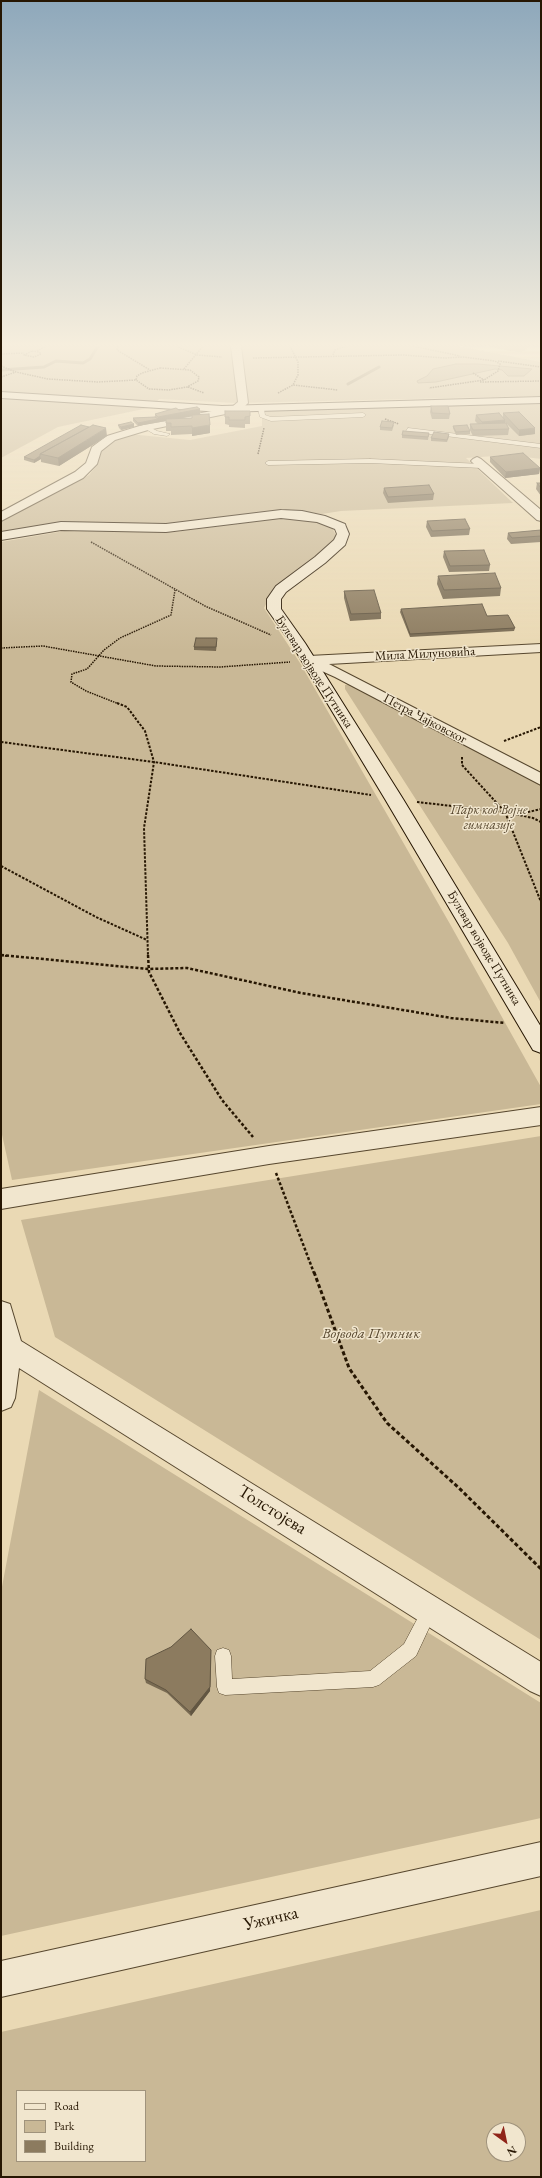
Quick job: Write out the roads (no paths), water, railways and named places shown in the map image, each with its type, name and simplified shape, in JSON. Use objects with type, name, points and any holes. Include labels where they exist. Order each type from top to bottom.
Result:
[{"type":"street","points":[[1,517],[79,475],[88,468],[98,448]]},
{"type":"street","points":[[479,463],[524,504],[538,511]]},
{"type":"street","name":"Булевар војводе Путника","points":[[1,536],[59,526],[166,528],[281,514],[302,515],[327,521],[343,530],[340,542],[320,560],[286,584],[274,598],[275,611],[309,660],[541,1045]]},
{"type":"street","name":"Мила Милуновића","points":[[309,660],[541,648]]},
{"type":"street","name":"Петра Чајковског","points":[[309,660],[340,674],[541,780]]},
{"type":"street","points":[[1,1199],[269,1155],[541,1116]]},
{"type":"street","points":[[1,1312],[5,1345],[1,1398]]},
{"type":"street","name":"Толстојева","points":[[5,1345],[430,1609],[541,1680]]},
{"type":"street","name":"Ужичка","points":[[1,1979],[541,1859]]},
{"type":"lane","points":[[268,463],[370,461],[479,463]]},
{"type":"lane","points":[[223,1656],[225,1687],[373,1679],[410,1650],[430,1609]]},
{"type":"park label","name":"Парк код Војне гимназије","points":[[489,818]]},
{"type":"park label","name":"Војвода Путник","points":[[371,1334]]}]
